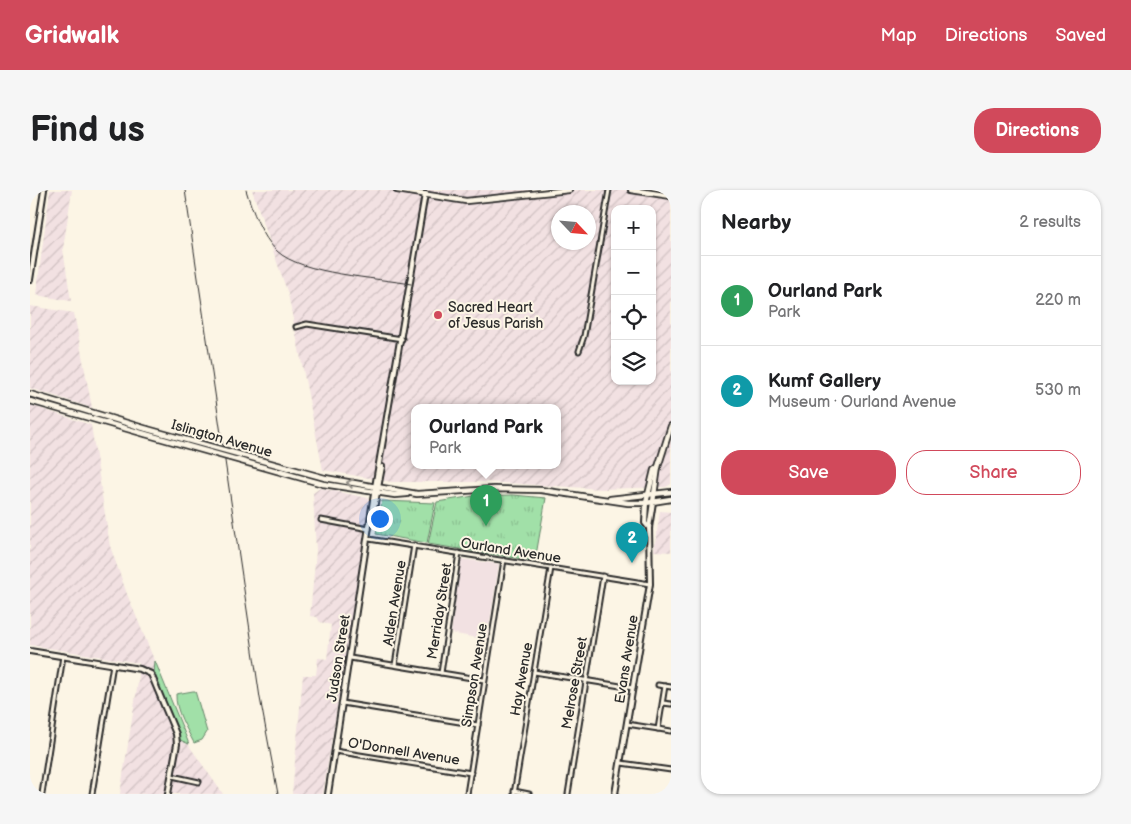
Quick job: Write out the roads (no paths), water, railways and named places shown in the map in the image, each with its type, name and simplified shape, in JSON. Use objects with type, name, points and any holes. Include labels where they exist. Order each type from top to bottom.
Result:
[{"type":"main road","points":[[398,190],[466,201],[569,190]]},
{"type":"main road","points":[[631,190],[671,196]]},
{"type":"main road","name":"Islington Avenue","points":[[30,394],[325,478],[377,490]]},
{"type":"main road","name":"Islington Avenue","points":[[30,401],[323,484],[411,494],[504,489],[541,490],[610,499],[671,492]]},
{"type":"main road","name":"Evans Avenue","points":[[653,502],[658,467],[671,426]]},
{"type":"main road","name":"Evans Avenue","points":[[646,503],[654,470],[658,467]]},
{"type":"main road","name":"Islington Avenue","points":[[610,499],[616,502],[646,503],[671,499]]},
{"type":"street","points":[[30,280],[44,190]]},
{"type":"street","points":[[578,351],[584,336],[609,190]]},
{"type":"street","name":"Judson Street","points":[[328,794],[425,194]]},
{"type":"street","points":[[296,326],[307,324],[402,339]]},
{"type":"street","name":"Evans Avenue","points":[[616,794],[650,584],[649,528],[653,502]]},
{"type":"street","name":"Evans Avenue","points":[[646,503],[645,525],[649,528]]},
{"type":"street","points":[[321,520],[370,527]]},
{"type":"street","name":"Ourland Avenue","points":[[369,539],[650,584]]},
{"type":"street","name":"Alden Avenue","points":[[395,665],[414,546]]},
{"type":"street","name":"Merriday Street","points":[[441,673],[459,553]]},
{"type":"street","name":"Simpson Avenue","points":[[467,794],[504,560]]},
{"type":"street","name":"Hay Avenue","points":[[514,793],[551,568]]},
{"type":"street","name":"Melrose Street","points":[[568,794],[603,576]]},
{"type":"street","points":[[30,651],[142,669],[149,673],[155,680],[176,734],[177,744],[168,794]]},
{"type":"street","points":[[42,794],[64,656]]},
{"type":"street","points":[[350,658],[484,680]]},
{"type":"street","points":[[92,794],[113,664]]},
{"type":"street","points":[[534,672],[633,688]]},
{"type":"street","points":[[658,685],[671,687]]},
{"type":"street","points":[[658,729],[665,686]]},
{"type":"street","points":[[663,702],[671,704]]},
{"type":"street","points":[[342,703],[478,725]]},
{"type":"street","points":[[627,724],[671,732]]},
{"type":"street","name":"O'Donnell Avenue","points":[[335,751],[470,773]]},
{"type":"street","points":[[621,763],[671,770]]},
{"type":"street","points":[[172,776],[199,782]]},
{"type":"street","points":[[514,793],[528,794]]},
{"type":"railway","points":[[185,190],[260,698],[278,794]]},
{"type":"railway","points":[[246,190],[262,231],[277,251],[288,259],[303,265],[340,274],[411,284]]},
{"type":"place","name":"Sacred Heart of Jesus Parish","points":[[438,315]]},
{"type":"place","name":"Ourland Park","points":[[486,526]]},
{"type":"place","name":"Kumf Gallery","points":[[632,563]]}]
